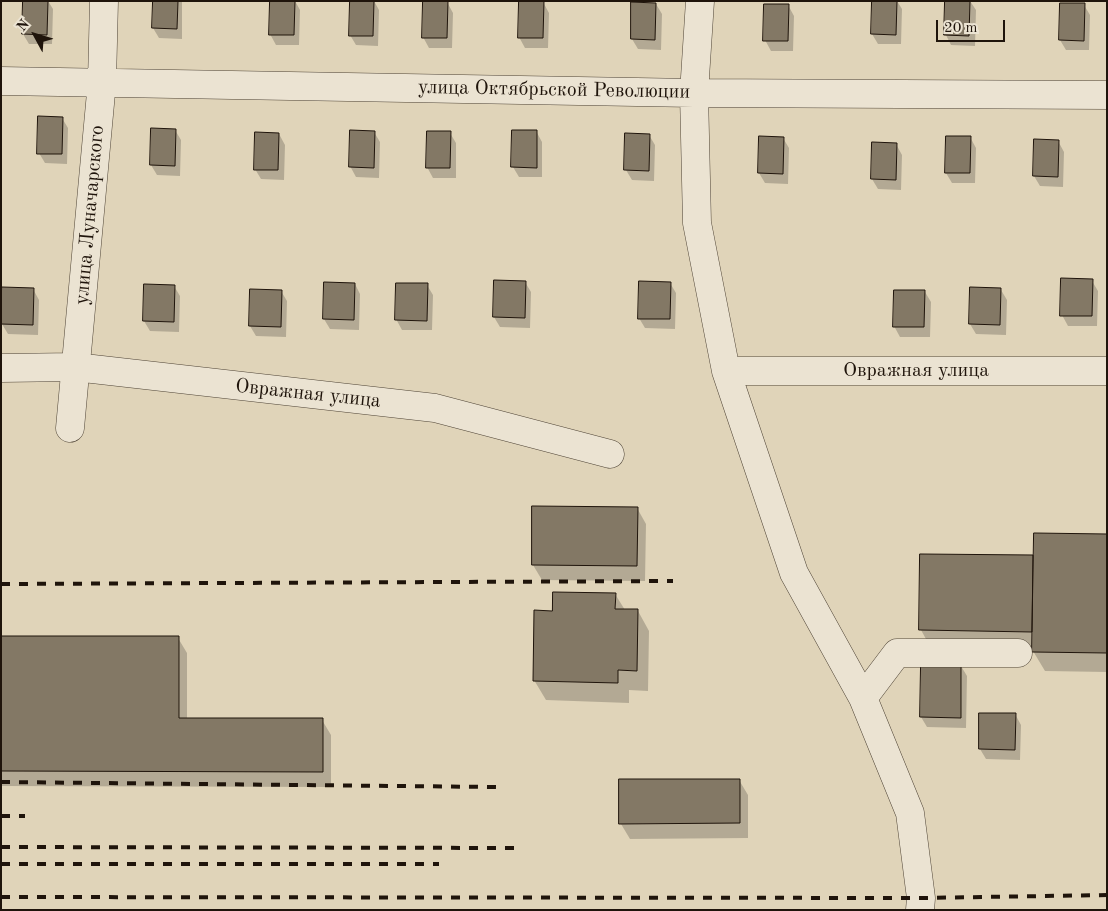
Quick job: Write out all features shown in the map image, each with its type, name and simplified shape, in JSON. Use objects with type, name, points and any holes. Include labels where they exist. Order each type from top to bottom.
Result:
[{"type":"street","name":"улица Луначарского","points":[[70,428],[102,82],[104,1]]},
{"type":"street","points":[[700,1],[694,93],[697,223],[726,371],[794,573],[863,698],[910,813],[921,898],[920,910]]},
{"type":"street","name":"улица Октябрьской Революции","points":[[1,81],[694,93],[1107,95]]},
{"type":"street","name":"Овражная улица","points":[[1,368],[75,367],[435,408],[610,454]]},
{"type":"street","name":"Овражная улица","points":[[726,371],[1107,371]]},
{"type":"street","points":[[863,698],[897,653],[1018,653]]},
{"type":"building","points":[[23,1],[48,1],[47,35],[22,34]]},
{"type":"building","points":[[153,1],[178,1],[177,29],[152,28]]},
{"type":"building","points":[[270,1],[295,1],[294,35],[269,35]]},
{"type":"building","points":[[350,1],[374,1],[373,36],[349,36]]},
{"type":"building","points":[[423,1],[448,1],[447,38],[422,38]]},
{"type":"building","points":[[519,1],[544,1],[543,38],[518,38]]},
{"type":"building","points":[[872,1],[897,1],[896,35],[871,34]]},
{"type":"building","points":[[945,1],[970,1],[969,36],[944,35]]},
{"type":"building","points":[[631,2],[656,3],[655,40],[631,39]]},
{"type":"building","points":[[1060,3],[1085,3],[1084,41],[1059,40]]},
{"type":"building","points":[[764,4],[789,4],[788,41],[763,41]]},
{"type":"building","points":[[38,116],[63,117],[62,154],[37,154]]},
{"type":"building","points":[[151,128],[176,129],[175,166],[150,165]]},
{"type":"building","points":[[350,130],[375,131],[374,168],[349,167]]},
{"type":"building","points":[[512,130],[537,130],[537,168],[511,167]]},
{"type":"building","points":[[427,131],[451,131],[450,168],[426,168]]},
{"type":"building","points":[[255,132],[279,133],[278,170],[254,170]]},
{"type":"building","points":[[625,133],[650,134],[649,171],[624,170]]},
{"type":"building","points":[[759,136],[784,137],[783,174],[758,173]]},
{"type":"building","points":[[946,136],[971,136],[970,173],[945,173]]},
{"type":"building","points":[[1034,139],[1059,140],[1058,177],[1033,176]]},
{"type":"building","points":[[872,142],[897,143],[896,180],[871,179]]},
{"type":"building","points":[[1061,278],[1093,279],[1092,316],[1060,316]]},
{"type":"building","points":[[494,280],[526,281],[525,318],[493,317]]},
{"type":"building","points":[[639,281],[671,282],[670,319],[638,319]]},
{"type":"building","points":[[324,282],[355,283],[354,320],[323,319]]},
{"type":"building","points":[[396,283],[428,283],[427,321],[395,320]]},
{"type":"building","points":[[144,284],[175,285],[174,322],[143,321]]},
{"type":"building","points":[[2,287],[34,288],[33,325],[1,324]]},
{"type":"building","points":[[970,287],[1001,288],[1000,325],[969,324]]},
{"type":"building","points":[[250,289],[282,290],[281,327],[249,326]]},
{"type":"building","points":[[894,290],[925,290],[924,327],[893,327]]},
{"type":"building","points":[[532,506],[638,507],[637,566],[532,565]]},
{"type":"building","points":[[1034,533],[1107,534],[1107,653],[1032,652]]},
{"type":"building","points":[[920,554],[1033,555],[1032,632],[919,630]]},
{"type":"building","points":[[553,592],[616,593],[615,609],[638,609],[637,671],[618,670],[618,683],[533,681],[534,610],[552,611]]},
{"type":"building","points":[[1,636],[179,636],[179,718],[323,718],[323,772],[1,771]]},
{"type":"building","points":[[921,664],[961,665],[961,718],[920,717]]},
{"type":"building","points":[[979,713],[1016,713],[1015,750],[979,749]]},
{"type":"building","points":[[619,779],[740,779],[740,823],[619,824]]},
{"type":"railway","points":[[1,584],[673,581]]},
{"type":"railway","points":[[1,782],[496,787]]},
{"type":"railway","points":[[1,816],[25,816]]},
{"type":"railway","points":[[1,847],[521,848]]},
{"type":"railway","points":[[1,864],[439,864]]},
{"type":"railway","points":[[1,897],[921,898],[1107,895]]}]
